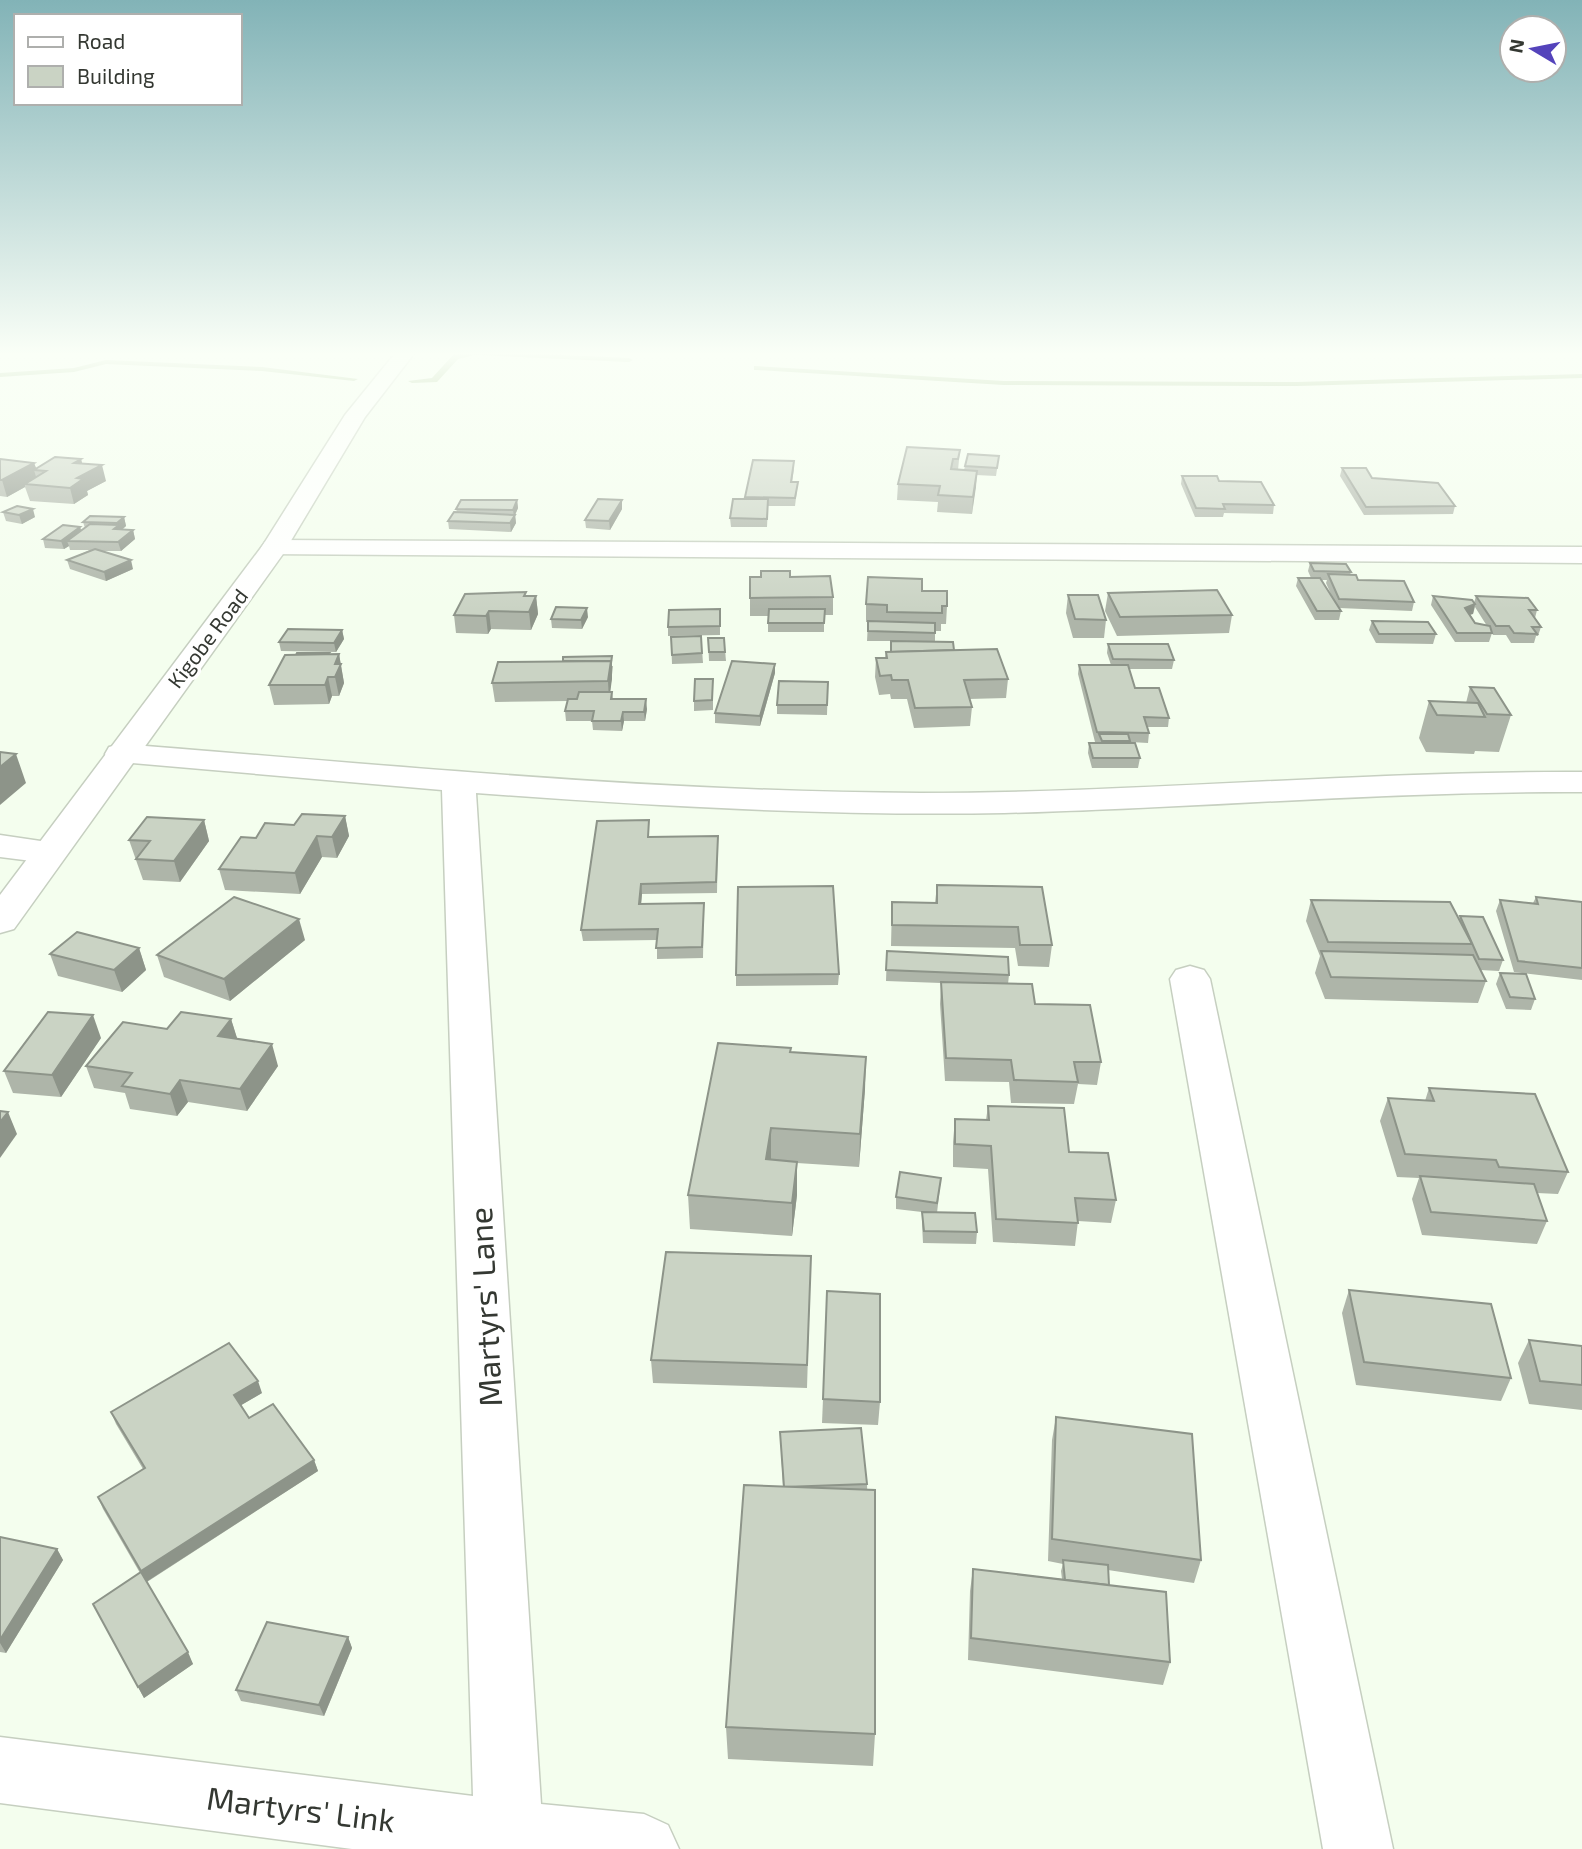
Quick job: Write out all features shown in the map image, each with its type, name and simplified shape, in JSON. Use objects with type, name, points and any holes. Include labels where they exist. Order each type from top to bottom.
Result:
[{"type":"street","name":"Kigobe Road","points":[[0,921],[48,852],[274,548],[342,437]]},
{"type":"street","points":[[274,548],[1582,555]]},
{"type":"street","points":[[121,754],[667,796],[922,803],[1220,793],[1403,782],[1582,782]]},
{"type":"street","name":"Martyrs' Lane","points":[[458,779],[509,1835]]},
{"type":"street","points":[[0,846],[48,852]]},
{"type":"street","points":[[1190,979],[1358,1849]]},
{"type":"street","name":"Martyrs' Link","points":[[0,1770],[608,1848]]},
{"type":"building","points":[[907,447],[960,450],[958,459],[953,459],[951,469],[977,471],[973,497],[938,495],[940,486],[898,484]]},
{"type":"building","points":[[968,454],[999,456],[997,468],[965,466]]},
{"type":"building","points":[[55,457],[81,459],[74,463],[102,465],[77,478],[83,479],[70,488],[25,484],[46,471],[34,470]]},
{"type":"building","points":[[0,459],[34,463],[0,480]]},
{"type":"building","points":[[753,460],[794,461],[791,482],[798,482],[795,498],[745,497]]},
{"type":"building","points":[[1342,468],[1366,468],[1372,478],[1438,483],[1455,506],[1366,507]]},
{"type":"building","points":[[1182,476],[1217,476],[1219,481],[1261,482],[1274,505],[1223,504],[1225,509],[1196,508]]},
{"type":"building","points":[[598,499],[622,500],[609,521],[585,520]]},
{"type":"building","points":[[733,499],[768,499],[767,519],[730,518]]},
{"type":"building","points":[[461,500],[517,500],[513,510],[456,509]]},
{"type":"building","points":[[17,506],[33,509],[19,515],[3,512]]},
{"type":"building","points":[[454,512],[515,515],[510,523],[448,521]]},
{"type":"building","points":[[90,516],[124,517],[117,523],[83,522]]},
{"type":"building","points":[[90,524],[119,525],[114,529],[133,530],[118,542],[67,541]]},
{"type":"building","points":[[63,525],[80,527],[61,541],[43,539]]},
{"type":"building","points":[[95,549],[131,560],[104,572],[67,560]]},
{"type":"building","points":[[1310,563],[1346,564],[1351,572],[1314,571]]},
{"type":"building","points":[[761,571],[790,571],[790,577],[830,576],[833,597],[750,598],[750,577],[761,577]]},
{"type":"building","points":[[1328,574],[1356,575],[1358,580],[1404,581],[1414,602],[1339,599]]},
{"type":"building","points":[[868,577],[922,579],[922,591],[947,591],[947,606],[942,606],[942,613],[887,612],[887,605],[866,604]]},
{"type":"building","points":[[1298,578],[1320,578],[1341,611],[1317,611]]},
{"type":"building","points":[[1217,590],[1232,615],[1120,617],[1108,593]]},
{"type":"building","points":[[526,592],[524,596],[536,596],[529,612],[489,611],[486,616],[454,615],[465,594]]},
{"type":"building","points":[[1068,595],[1098,595],[1106,620],[1075,619]]},
{"type":"building","points":[[1433,596],[1472,600],[1475,604],[1465,608],[1475,623],[1490,626],[1492,633],[1457,633]]},
{"type":"building","points":[[1476,596],[1528,598],[1537,610],[1529,610],[1541,627],[1532,627],[1537,634],[1514,633],[1509,626],[1496,626]]},
{"type":"building","points":[[556,607],[587,608],[581,620],[551,619]]},
{"type":"building","points":[[720,609],[720,626],[668,627],[669,610]]},
{"type":"building","points":[[769,609],[825,609],[824,623],[768,623]]},
{"type":"building","points":[[868,621],[935,623],[935,633],[868,631]]},
{"type":"building","points":[[1372,621],[1428,622],[1436,634],[1379,634]]},
{"type":"building","points":[[288,629],[342,630],[334,643],[279,642]]},
{"type":"building","points":[[701,636],[702,653],[672,655],[671,637]]},
{"type":"building","points":[[708,638],[724,638],[725,652],[709,652]]},
{"type":"building","points":[[891,641],[953,642],[954,650],[891,652]]},
{"type":"building","points":[[1108,644],[1168,644],[1174,660],[1113,659]]},
{"type":"building","points":[[997,649],[1008,679],[964,680],[972,707],[915,708],[908,680],[892,680],[891,675],[880,676],[876,658],[887,658],[886,652]]},
{"type":"building","points":[[297,653],[329,653],[296,655]]},
{"type":"building","points":[[339,654],[335,664],[341,664],[335,677],[328,677],[325,685],[269,685],[285,655]]},
{"type":"building","points":[[612,656],[611,663],[563,661],[563,657]]},
{"type":"building","points":[[611,661],[608,681],[492,683],[498,662]]},
{"type":"building","points":[[732,661],[775,664],[760,716],[715,713]]},
{"type":"building","points":[[1079,665],[1128,665],[1135,688],[1159,688],[1169,718],[1144,717],[1149,733],[1097,732]]},
{"type":"building","points":[[695,679],[713,679],[712,700],[694,701]]},
{"type":"building","points":[[779,681],[828,682],[827,705],[777,705]]},
{"type":"building","points":[[1470,687],[1494,688],[1511,715],[1487,714]]},
{"type":"building","points":[[579,692],[612,692],[611,699],[646,699],[644,712],[623,712],[621,721],[592,721],[594,711],[565,711],[568,699],[577,699]]},
{"type":"building","points":[[1429,701],[1478,703],[1485,717],[1437,715]]},
{"type":"building","points":[[1099,734],[1128,734],[1130,741],[1102,741]]},
{"type":"building","points":[[1089,743],[1135,743],[1140,758],[1093,758]]},
{"type":"building","points":[[0,752],[16,754],[0,767]]},
{"type":"building","points":[[302,814],[345,816],[332,837],[317,836],[295,873],[219,869],[241,837],[256,838],[265,823],[294,825]]},
{"type":"building","points":[[147,817],[204,820],[174,861],[136,859],[150,841],[129,840]]},
{"type":"building","points":[[649,820],[648,837],[718,836],[716,882],[641,884],[639,904],[704,903],[702,947],[656,948],[658,929],[581,930],[597,821]]},
{"type":"building","points":[[937,885],[1042,887],[1052,945],[1020,945],[1018,927],[892,925],[892,902],[937,903]]},
{"type":"building","points":[[833,886],[839,974],[736,975],[738,887]]},
{"type":"building","points":[[234,897],[299,919],[224,979],[157,955]]},
{"type":"building","points":[[1536,897],[1582,902],[1582,968],[1518,961],[1500,900],[1538,904]]},
{"type":"building","points":[[1311,900],[1450,902],[1472,944],[1328,942]]},
{"type":"building","points":[[1460,916],[1483,917],[1503,960],[1479,959]]},
{"type":"building","points":[[77,932],[139,948],[114,970],[50,954]]},
{"type":"building","points":[[887,951],[1008,957],[1009,975],[886,970]]},
{"type":"building","points":[[1321,951],[1473,955],[1486,981],[1331,977]]},
{"type":"building","points":[[1500,973],[1526,974],[1535,999],[1510,997]]},
{"type":"building","points":[[941,982],[1032,984],[1035,1004],[1090,1005],[1101,1062],[1074,1062],[1078,1082],[1014,1080],[1011,1060],[946,1058]]},
{"type":"building","points":[[48,1012],[93,1015],[52,1075],[4,1071]]},
{"type":"building","points":[[181,1012],[231,1019],[218,1036],[272,1044],[240,1089],[180,1080],[170,1094],[122,1086],[132,1073],[86,1066],[123,1022],[167,1029]]},
{"type":"building","points":[[718,1043],[791,1048],[790,1052],[866,1057],[860,1134],[771,1128],[766,1159],[797,1162],[792,1203],[688,1195]]},
{"type":"building","points":[[1429,1088],[1535,1094],[1568,1172],[1499,1167],[1496,1160],[1405,1154],[1388,1098],[1434,1101]]},
{"type":"building","points":[[988,1106],[1064,1108],[1069,1152],[1108,1153],[1116,1200],[1075,1198],[1078,1223],[996,1219],[991,1146],[955,1144],[955,1119],[989,1120]]},
{"type":"building","points":[[0,1111],[8,1112],[0,1122]]},
{"type":"building","points":[[900,1172],[941,1178],[937,1203],[896,1197]]},
{"type":"building","points":[[1420,1176],[1534,1184],[1547,1221],[1431,1212]]},
{"type":"building","points":[[922,1212],[975,1213],[977,1232],[924,1231]]},
{"type":"building","points":[[666,1252],[811,1256],[807,1365],[651,1360]]},
{"type":"building","points":[[1349,1290],[1491,1304],[1511,1378],[1364,1362]]},
{"type":"building","points":[[827,1291],[880,1294],[880,1402],[823,1399]]},
{"type":"building","points":[[1529,1340],[1582,1346],[1582,1385],[1540,1381]]},
{"type":"building","points":[[229,1343],[258,1381],[234,1395],[249,1418],[273,1404],[314,1460],[141,1571],[98,1497],[145,1468],[111,1412]]},
{"type":"building","points":[[1056,1417],[1192,1434],[1201,1560],[1052,1539]]},
{"type":"building","points":[[861,1428],[867,1484],[784,1487],[780,1432]]},
{"type":"building","points":[[744,1485],[875,1490],[875,1734],[726,1727]]},
{"type":"building","points":[[0,1537],[57,1549],[0,1640]]},
{"type":"building","points":[[1063,1560],[1108,1565],[1109,1585],[1065,1580]]},
{"type":"building","points":[[973,1569],[1166,1592],[1170,1662],[971,1638]]},
{"type":"building","points":[[141,1572],[188,1652],[138,1687],[93,1604]]},
{"type":"building","points":[[267,1622],[348,1637],[319,1705],[236,1690]]}]
